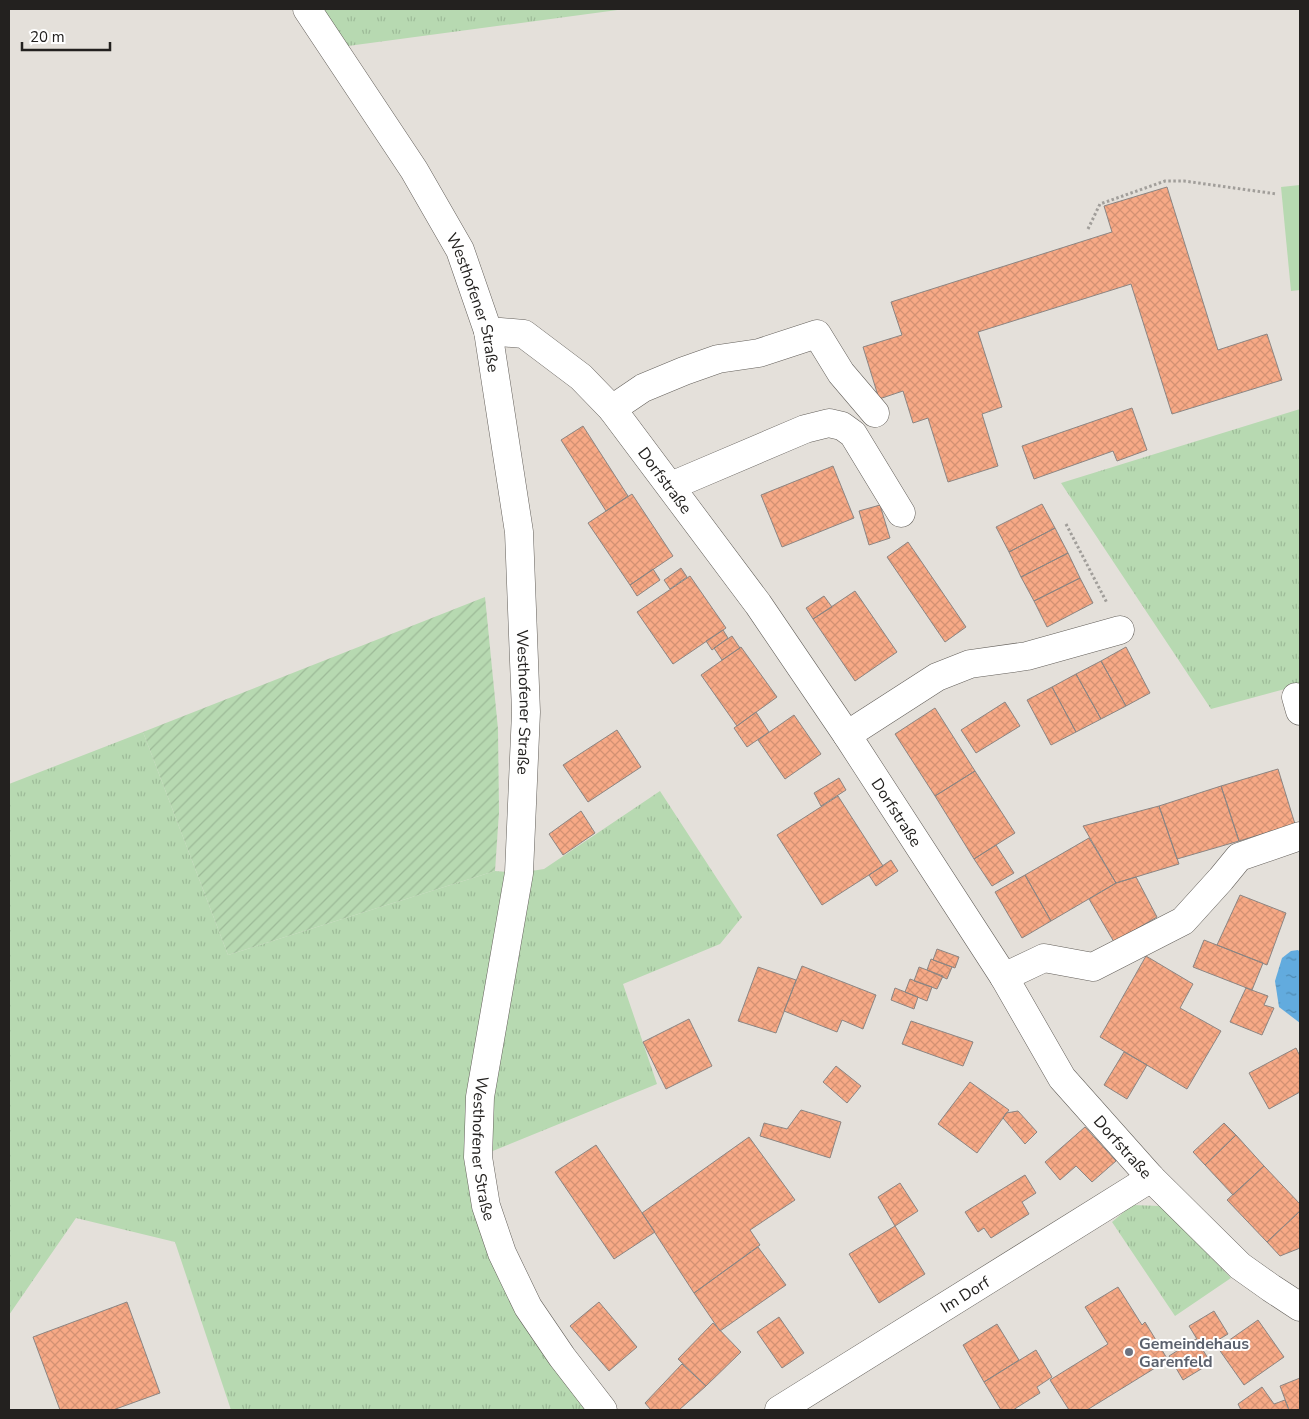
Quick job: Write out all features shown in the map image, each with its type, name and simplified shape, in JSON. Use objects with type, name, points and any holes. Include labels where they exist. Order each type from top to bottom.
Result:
[{"type":"street","name":"Westhofener Straße","points":[[307,9],[414,170],[460,250],[488,331],[519,532],[526,712],[519,873],[480,1097],[478,1157],[486,1206],[502,1253],[528,1307],[562,1358],[602,1410]]},
{"type":"street","name":"Dorfstraße","points":[[488,331],[524,334],[582,377],[612,409],[758,604],[847,735],[1004,977],[1062,1078],[1151,1178],[1240,1266],[1300,1307]]},
{"type":"street","points":[[612,409],[643,388],[684,371],[718,359],[759,353],[817,334],[841,373],[875,413]]},
{"type":"street","points":[[671,486],[805,429],[830,423],[842,426],[853,434],[901,513]]},
{"type":"street","points":[[847,735],[937,676],[970,664],[1027,656],[1120,630]]},
{"type":"street","points":[[1004,977],[1044,958],[1093,967],[1183,921],[1239,857],[1300,836]]},
{"type":"street","name":"Im Dorf","points":[[780,1410],[1151,1178]]},
{"type":"path","points":[[1088,229],[1100,204],[1165,182],[1184,181],[1277,194]]},
{"type":"path","points":[[1066,524],[1120,630]]},
{"type":"green space","points":[[307,9],[625,9],[333,48]]},
{"type":"green space","points":[[1300,185],[1300,290],[1291,291],[1281,187]]},
{"type":"green space","points":[[1300,409],[1300,685],[1211,709],[1061,483]]},
{"type":"green space","points":[[485,597],[498,729],[499,812],[495,871],[228,955],[143,732]]},
{"type":"green space","points":[[143,732],[228,955],[495,871],[519,873],[544,869],[660,791],[742,917],[720,944],[623,984],[657,1084],[478,1157],[486,1206],[603,1410],[231,1410],[175,1242],[76,1218],[9,1315],[9,784]]},
{"type":"green space","points":[[1132,1205],[1161,1206],[1231,1278],[1175,1316],[1112,1222]]},
{"type":"water","points":[[1298,950],[1300,952],[1300,1023],[1279,1007],[1275,981],[1282,958],[1291,951]]},
{"type":"building","points":[[1167,187],[1218,350],[1267,334],[1282,380],[1172,414],[1131,284],[978,332],[1002,407],[982,414],[998,466],[948,482],[928,418],[913,423],[903,391],[879,399],[863,347],[902,335],[891,302],[1112,232],[1104,206]]},
{"type":"building","points":[[1132,408],[1147,450],[1117,461],[1113,451],[1034,479],[1022,446]]},
{"type":"building","points":[[583,426],[628,496],[606,511],[561,440]]},
{"type":"building","points":[[833,466],[854,518],[782,547],[761,495]]},
{"type":"building","points":[[632,494],[673,556],[630,585],[588,523]]},
{"type":"building","points":[[1042,504],[1055,528],[1009,552],[996,527]]},
{"type":"building","points":[[880,505],[890,538],[869,545],[859,511]]},
{"type":"building","points":[[1055,528],[1068,553],[1021,577],[1009,552]]},
{"type":"building","points":[[908,542],[966,627],[945,642],[887,557]]},
{"type":"building","points":[[1068,553],[1080,578],[1034,601],[1021,577]]},
{"type":"building","points":[[681,568],[687,577],[670,589],[664,580]]},
{"type":"building","points":[[653,569],[660,580],[637,596],[630,585]]},
{"type":"building","points":[[690,576],[726,628],[673,664],[637,612]]},
{"type":"building","points":[[1080,578],[1093,603],[1047,627],[1034,601]]},
{"type":"building","points":[[855,591],[897,652],[855,681],[813,619]]},
{"type":"building","points":[[824,596],[832,607],[813,619],[806,608]]},
{"type":"building","points":[[723,630],[728,638],[712,650],[706,641]]},
{"type":"building","points":[[732,636],[740,648],[722,660],[714,648]]},
{"type":"building","points":[[741,647],[777,697],[737,726],[701,675]]},
{"type":"building","points":[[1126,647],[1150,693],[1126,706],[1101,661]]},
{"type":"building","points":[[1101,661],[1126,706],[1101,719],[1076,674]]},
{"type":"building","points":[[1076,674],[1101,719],[1076,732],[1052,687]]},
{"type":"building","points":[[1052,687],[1076,732],[1051,745],[1027,700]]},
{"type":"building","points":[[1005,702],[1020,726],[976,753],[961,730]]},
{"type":"building","points":[[935,708],[975,771],[935,796],[895,734]]},
{"type":"building","points":[[756,712],[769,732],[747,747],[734,728]]},
{"type":"building","points":[[794,715],[821,754],[785,779],[758,740]]},
{"type":"building","points":[[617,730],[641,767],[588,802],[563,765]]},
{"type":"building","points":[[1278,769],[1295,824],[1239,841],[1221,786]]},
{"type":"building","points":[[975,771],[1015,833],[974,859],[935,796]]},
{"type":"building","points":[[839,778],[846,790],[821,806],[814,793]]},
{"type":"building","points":[[1221,786],[1239,841],[1177,859],[1159,806]]},
{"type":"building","points":[[838,796],[883,866],[822,905],[777,835]]},
{"type":"building","points":[[1159,806],[1179,864],[1116,883],[1083,826]]},
{"type":"building","points":[[581,811],[595,833],[563,855],[549,834]]},
{"type":"building","points":[[1089,838],[1116,883],[1051,921],[1025,875]]},
{"type":"building","points":[[996,845],[1014,873],[992,886],[974,859]]},
{"type":"building","points":[[891,860],[898,871],[876,886],[869,875]]},
{"type":"building","points":[[1025,875],[1051,921],[1022,938],[995,892]]},
{"type":"building","points":[[1136,877],[1157,917],[1114,942],[1089,899],[1116,883]]},
{"type":"building","points":[[1240,895],[1286,913],[1267,965],[1217,945]]},
{"type":"building","points":[[1204,940],[1263,963],[1252,990],[1193,967]]},
{"type":"building","points":[[937,949],[959,957],[955,968],[933,960]]},
{"type":"building","points":[[1146,956],[1193,984],[1180,1008],[1221,1031],[1187,1089],[1100,1037]]},
{"type":"building","points":[[931,959],[952,967],[947,979],[927,970]]},
{"type":"building","points":[[802,966],[876,995],[863,1029],[842,1020],[837,1032],[784,1011]]},
{"type":"building","points":[[758,967],[796,980],[776,1033],[738,1021]]},
{"type":"building","points":[[919,967],[943,976],[937,989],[914,981]]},
{"type":"building","points":[[910,979],[932,987],[927,1001],[905,992]]},
{"type":"building","points":[[895,988],[918,997],[914,1009],[891,1000]]},
{"type":"building","points":[[1246,988],[1268,996],[1264,1005],[1274,1008],[1262,1035],[1230,1022]]},
{"type":"building","points":[[689,1019],[712,1066],[666,1089],[643,1042]]},
{"type":"building","points":[[911,1021],[973,1042],[963,1066],[902,1044]]},
{"type":"building","points":[[1296,1048],[1300,1056],[1300,1092],[1269,1109],[1249,1073]]},
{"type":"building","points":[[1124,1052],[1147,1065],[1127,1099],[1104,1085]]},
{"type":"building","points":[[836,1066],[861,1086],[847,1103],[823,1082]]},
{"type":"building","points":[[970,1082],[1009,1110],[977,1153],[938,1124]]},
{"type":"building","points":[[801,1110],[841,1122],[830,1158],[760,1136],[764,1123],[787,1129]]},
{"type":"building","points":[[1018,1111],[1037,1132],[1025,1144],[1003,1118],[1006,1113]]},
{"type":"building","points":[[1224,1123],[1236,1135],[1205,1165],[1193,1152]]},
{"type":"building","points":[[1085,1127],[1116,1161],[1092,1182],[1076,1166],[1060,1180],[1045,1162]]},
{"type":"building","points":[[1236,1135],[1264,1166],[1233,1195],[1205,1165]]},
{"type":"building","points":[[749,1137],[795,1200],[750,1230],[760,1245],[694,1293],[642,1213]]},
{"type":"building","points":[[596,1145],[655,1232],[614,1259],[555,1172]]},
{"type":"building","points":[[1264,1166],[1300,1204],[1300,1211],[1267,1242],[1227,1200]]},
{"type":"building","points":[[1025,1175],[1036,1193],[1022,1202],[1029,1214],[991,1238],[984,1228],[978,1232],[965,1212]]},
{"type":"building","points":[[900,1183],[918,1211],[895,1226],[878,1197]]},
{"type":"building","points":[[1300,1211],[1300,1248],[1280,1256],[1267,1242]]},
{"type":"building","points":[[895,1226],[925,1274],[879,1303],[849,1254]]},
{"type":"building","points":[[758,1247],[786,1285],[720,1331],[694,1293]]},
{"type":"building","name":"Gemeindehaus Garenfeld","points":[[1118,1287],[1142,1325],[1145,1322],[1168,1360],[1087,1410],[1069,1410],[1050,1380],[1108,1344],[1085,1307]]},
{"type":"building","points":[[127,1302],[160,1393],[113,1410],[60,1410],[33,1337]]},
{"type":"building","points":[[599,1302],[637,1347],[609,1371],[570,1326]]},
{"type":"building","points":[[1214,1311],[1228,1334],[1203,1349],[1189,1326]]},
{"type":"building","points":[[779,1317],[804,1353],[782,1368],[757,1332]]},
{"type":"building","points":[[1258,1320],[1284,1357],[1244,1385],[1218,1348]]},
{"type":"building","points":[[713,1323],[741,1352],[706,1386],[678,1359]]},
{"type":"building","points":[[997,1324],[1019,1360],[984,1382],[963,1345]]},
{"type":"building","points":[[1196,1339],[1211,1363],[1183,1380],[1169,1356]]},
{"type":"building","points":[[1036,1350],[1052,1377],[1037,1387],[1040,1393],[1013,1410],[1001,1410],[984,1382]]},
{"type":"building","points":[[682,1364],[706,1386],[679,1410],[651,1410],[645,1403]]},
{"type":"building","points":[[1300,1378],[1300,1410],[1289,1410],[1280,1386]]},
{"type":"building","points":[[1262,1387],[1274,1404],[1285,1400],[1289,1410],[1241,1410],[1238,1404]]},
{"type":"place","name":"Gemeindehaus Garenfeld","points":[[1129,1352]]}]
